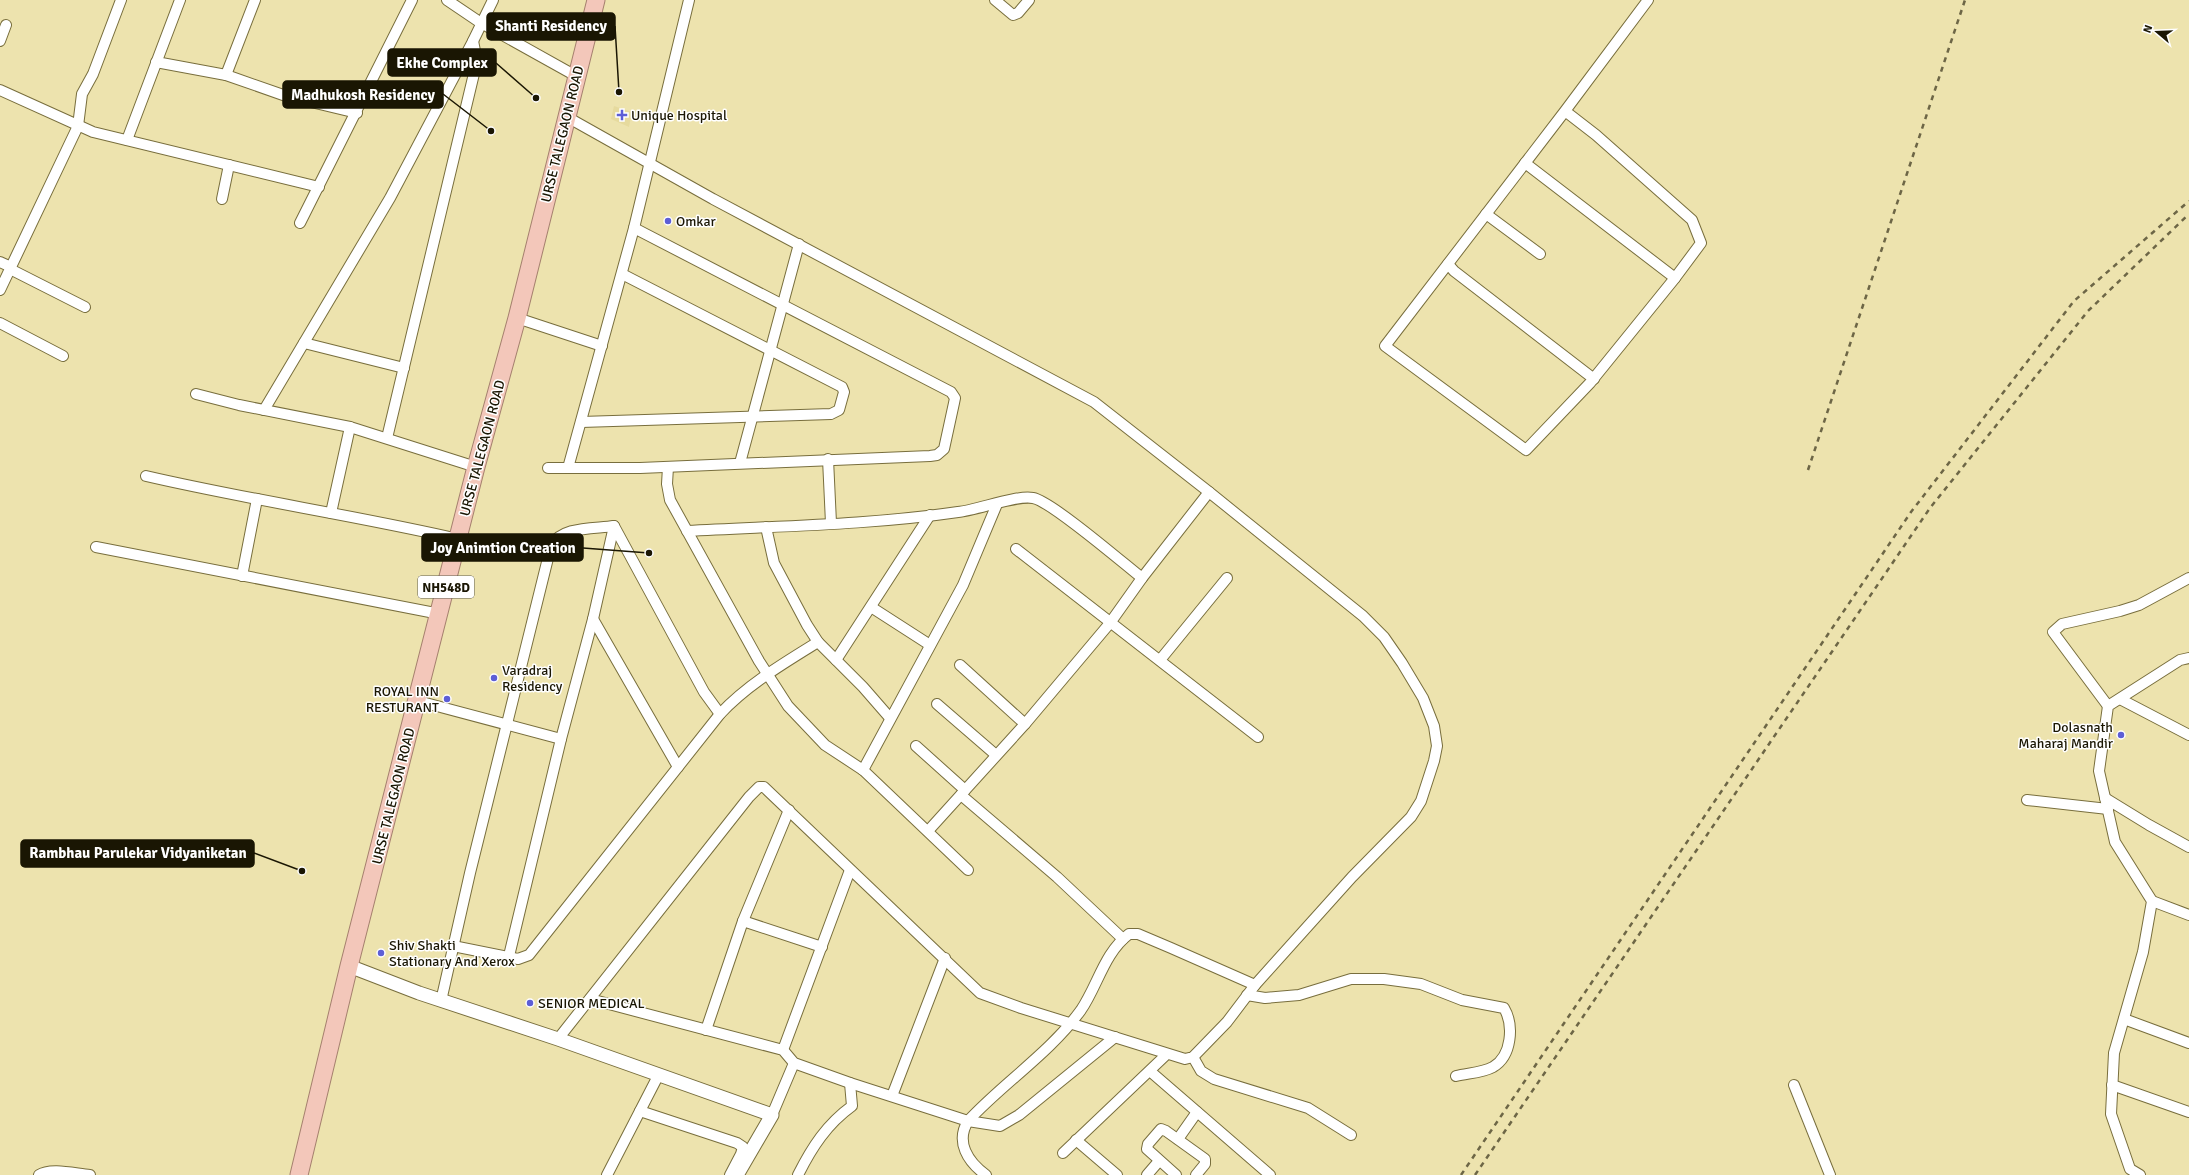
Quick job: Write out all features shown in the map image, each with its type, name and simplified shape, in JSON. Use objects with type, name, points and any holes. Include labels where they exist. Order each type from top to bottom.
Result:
[{"type":"highway","name":"URSE TALEGAON ROAD","points":[[299,1175],[349,966],[418,701],[476,467],[518,318],[576,76],[596,0]]},
{"type":"street","points":[[0,290],[78,126],[82,94],[93,74],[121,0]]},
{"type":"street","points":[[127,140],[180,0]]},
{"type":"street","points":[[226,75],[255,0]]},
{"type":"street","points":[[300,222],[357,112],[412,0]]},
{"type":"street","points":[[447,0],[481,22],[576,76]]},
{"type":"street","points":[[264,410],[390,198],[493,0]]},
{"type":"street","points":[[568,468],[634,228],[689,0]]},
{"type":"street","points":[[995,0],[1013,15],[1018,13],[1029,0]]},
{"type":"street","points":[[1565,111],[1596,135],[1692,220],[1701,243],[1675,278],[1594,379],[1526,450],[1385,346],[1648,0]]},
{"type":"street","points":[[0,41],[6,25]]},
{"type":"street","points":[[387,438],[477,61],[473,41]]},
{"type":"street","points":[[156,62],[226,75],[286,96],[357,112]]},
{"type":"street","points":[[0,90],[78,126],[127,140],[319,187]]},
{"type":"street","points":[[558,1039],[699,858],[759,787],[764,787],[850,870],[946,958],[980,993],[1168,1054],[1185,1059],[1193,1057],[1227,1022],[1255,985],[1352,877],[1411,817],[1428,782],[1437,746],[1434,726],[1423,698],[1384,637],[1363,616],[1094,402],[649,163],[567,117]]},
{"type":"street","points":[[1525,163],[1675,278]]},
{"type":"street","points":[[222,199],[230,165]]},
{"type":"street","points":[[1486,214],[1540,254]]},
{"type":"street","points":[[548,468],[668,466],[937,455],[944,449],[955,398],[951,392],[634,228]]},
{"type":"street","points":[[740,463],[799,244]]},
{"type":"street","points":[[0,262],[84,307]]},
{"type":"street","points":[[1448,264],[1454,271],[1594,379]]},
{"type":"street","points":[[581,422],[753,415],[831,414],[839,410],[844,392],[842,387],[622,274]]},
{"type":"street","points":[[518,318],[602,346]]},
{"type":"street","points":[[0,324],[63,356]]},
{"type":"street","points":[[304,343],[404,368]]},
{"type":"street","points":[[196,394],[264,410],[350,427],[476,467]]},
{"type":"street","points":[[331,513],[350,427]]},
{"type":"street","points":[[828,459],[831,523]]},
{"type":"street","points":[[668,466],[667,484],[670,500],[768,675],[788,706],[825,745],[863,770],[968,870]]},
{"type":"street","points":[[146,476],[257,500],[331,513],[458,539]]},
{"type":"street","points":[[928,831],[1025,724],[1110,623],[1142,578],[1209,492]]},
{"type":"street","points":[[687,531],[831,523],[930,515],[960,512],[1032,498],[1045,503],[1142,578]]},
{"type":"street","points":[[242,576],[257,500]]},
{"type":"street","points":[[863,770],[963,586],[997,504]]},
{"type":"street","points":[[836,660],[872,607],[930,515]]},
{"type":"street","points":[[510,956],[561,739],[593,619],[614,526]]},
{"type":"street","points":[[614,526],[704,692],[720,714]]},
{"type":"street","points":[[441,1001],[506,725],[551,546],[555,538],[563,533],[614,526]]},
{"type":"street","points":[[766,527],[774,563],[818,642],[890,718]]},
{"type":"street","points":[[96,547],[440,614]]},
{"type":"street","points":[[1016,549],[1258,737]]},
{"type":"street","points":[[1160,660],[1227,578]]},
{"type":"street","points":[[2189,578],[2139,605],[2120,611],[2062,624],[2053,632],[2108,706],[2099,771],[2115,842],[2152,900],[2189,915]]},
{"type":"street","points":[[872,607],[930,645]]},
{"type":"street","points":[[593,619],[678,767]]},
{"type":"street","points":[[453,946],[510,956],[518,959],[529,955],[720,714],[768,675],[818,642]]},
{"type":"street","points":[[2108,706],[2180,660],[2189,658]]},
{"type":"street","points":[[960,666],[1025,724]]},
{"type":"street","points":[[2120,699],[2189,735]]},
{"type":"street","points":[[418,701],[561,739]]},
{"type":"street","points":[[937,704],[996,755]]},
{"type":"street","points":[[916,746],[963,792],[1123,939]]},
{"type":"street","points":[[2105,798],[2148,825],[2189,847]]},
{"type":"street","points":[[2027,800],[2108,809]]},
{"type":"street","points":[[706,1030],[743,921],[789,810]]},
{"type":"street","points":[[783,1050],[850,870]]},
{"type":"street","points":[[2140,1175],[2130,1169],[2110,1114],[2114,1053],[2143,952],[2152,900]]},
{"type":"street","points":[[743,921],[822,947]]},
{"type":"street","points":[[986,1175],[970,1159],[964,1148],[963,1129],[968,1121],[1059,1036],[1081,1010],[1101,970],[1123,939],[1130,934],[1138,934],[1255,985]]},
{"type":"street","points":[[892,1096],[946,958]]},
{"type":"street","points":[[349,966],[441,1001],[558,1039],[658,1076],[772,1115]]},
{"type":"street","points":[[1247,995],[1265,998],[1299,995],[1351,979],[1384,979],[1421,984],[1462,1000],[1504,1008],[1508,1013],[1511,1037],[1502,1056],[1494,1066],[1482,1071],[1456,1076]]},
{"type":"street","points":[[590,999],[783,1050],[794,1063],[850,1083],[968,1121],[992,1126],[1007,1124],[1115,1037]]},
{"type":"street","points":[[2124,1019],[2189,1043]]},
{"type":"street","points":[[1063,1152],[1151,1072],[1168,1054]]},
{"type":"street","points":[[1193,1057],[1201,1072],[1214,1079],[1308,1108],[1351,1135]]},
{"type":"street","points":[[737,1175],[772,1115],[794,1063]]},
{"type":"street","points":[[1151,1072],[1270,1175]]},
{"type":"street","points":[[606,1175],[658,1076]]},
{"type":"street","points":[[798,1175],[813,1146],[836,1117],[852,1106],[850,1083]]},
{"type":"street","points":[[1794,1085],[1830,1175]]},
{"type":"street","points":[[2112,1085],[2189,1112]]},
{"type":"street","points":[[640,1111],[737,1143],[743,1148],[730,1175]]},
{"type":"street","points":[[1178,1139],[1197,1112]]},
{"type":"street","points":[[1176,1175],[1147,1149],[1148,1144],[1159,1131],[1164,1130],[1205,1159],[1205,1164],[1196,1175]]},
{"type":"street","points":[[1076,1140],[1117,1175]]},
{"type":"street","points":[[1147,1175],[1159,1161]]},
{"type":"street","points":[[39,1175],[44,1172],[90,1175]]},
{"type":"shaded area","name":"Unique Hospital","points":[[614,106],[632,112],[629,127],[611,119]]},
{"type":"railway","points":[[1808,470],[1965,0]]},
{"type":"railway","points":[[1461,1175],[1911,512],[2074,301],[2189,201]]},
{"type":"railway","points":[[1475,1175],[1930,508],[2088,311],[2189,214]]},
{"type":"place","name":"Shanti Residency","points":[[619,92]]},
{"type":"place","name":"Ekhe Complex","points":[[536,98]]},
{"type":"place","name":"Unique Hospital","points":[[622,115]]},
{"type":"place","name":"Madhukosh Residency","points":[[491,131]]},
{"type":"place","name":"Omkar","points":[[668,221]]},
{"type":"place","name":"Joy Animtion Creation","points":[[649,553]]},
{"type":"place","name":"Varadraj Residency","points":[[494,678]]},
{"type":"place","name":"ROYAL INN RESTURANT","points":[[447,699]]},
{"type":"place","name":"Dolasnath Maharaj Mandir","points":[[2121,735]]},
{"type":"place","name":"Rambhau Parulekar Vidyaniketan","points":[[302,871]]},
{"type":"place","name":"Shiv Shakti Stationary And Xerox","points":[[381,953]]},
{"type":"place","name":"SENIOR MEDICAL","points":[[530,1003]]}]
